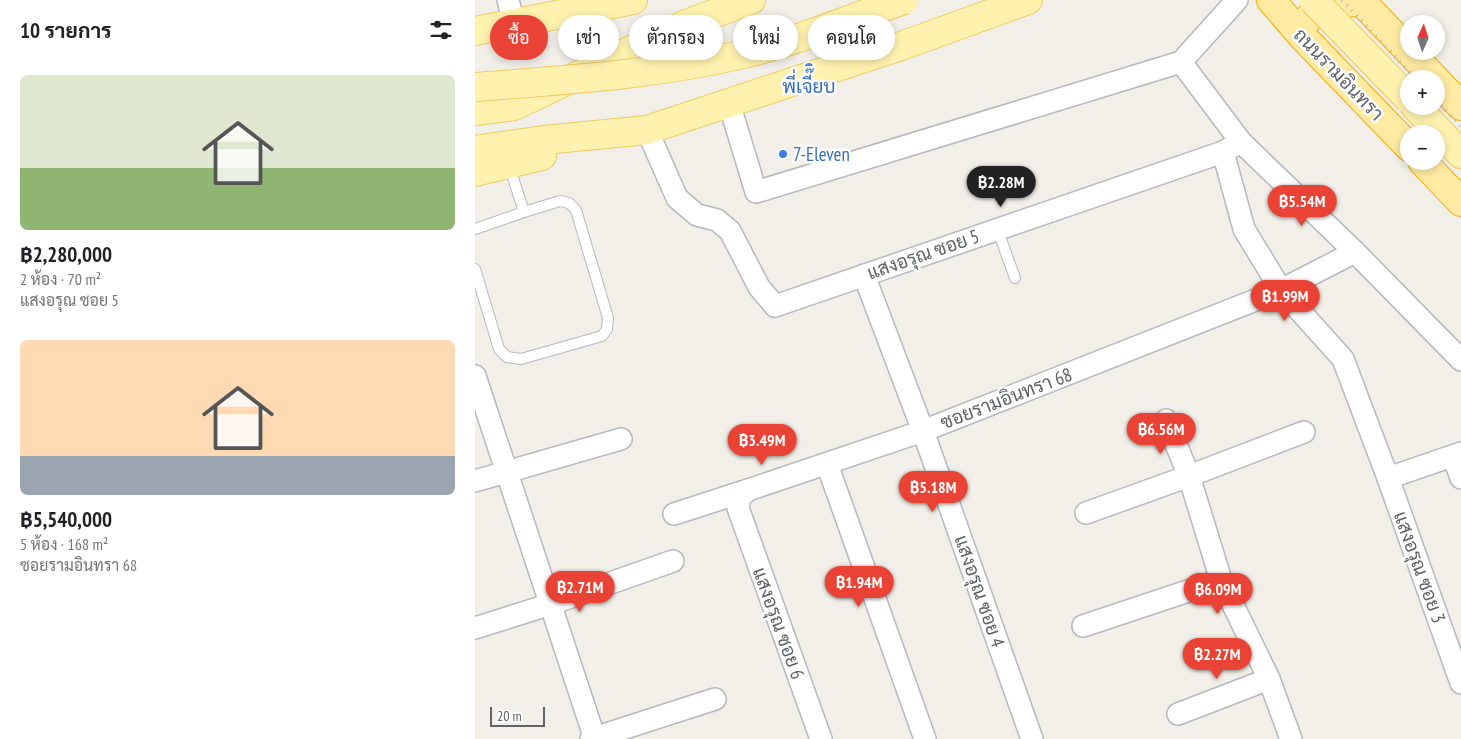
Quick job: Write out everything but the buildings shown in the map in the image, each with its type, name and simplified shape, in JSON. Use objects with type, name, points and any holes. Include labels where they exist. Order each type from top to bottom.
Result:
[{"type":"highway","name":"ถนนรามอินทรา","points":[[1271,0],[1301,36],[1400,138]]},
{"type":"highway","points":[[1301,36],[1304,23],[1317,9],[1332,4],[1361,1],[1400,42]]},
{"type":"highway","points":[[1417,60],[1427,70]]},
{"type":"highway","points":[[1445,89],[1461,106]]},
{"type":"highway","points":[[1431,170],[1461,202]]},
{"type":"main road","points":[[478,30],[511,12],[633,0]]},
{"type":"main road","points":[[475,117],[514,106],[686,24],[751,0]]},
{"type":"main road","points":[[475,87],[583,79],[688,66],[751,52],[904,0]]},
{"type":"main road","points":[[475,172],[647,130],[904,45],[1028,0]]},
{"type":"main road","points":[[1313,0],[1400,90]]},
{"type":"main road","points":[[475,111],[514,106]]},
{"type":"main road","points":[[1424,115],[1461,154]]},
{"type":"main road","points":[[475,150],[544,140],[647,130]]},
{"type":"street","points":[[729,103],[756,192],[1181,62],[1237,0]]},
{"type":"street","points":[[1181,62],[1232,147],[1355,252],[1461,360]]},
{"type":"street","name":"แสงอรุณ ซอย 5","points":[[647,130],[677,198],[697,215],[717,220],[730,231],[759,287],[775,306],[1232,147]]},
{"type":"street","points":[[1232,147],[1235,201],[1244,230],[1281,290],[1343,360],[1388,478],[1457,454],[1461,478]]},
{"type":"street","name":"ซอยรามอินทรา 68","points":[[674,514],[923,431],[1281,290],[1355,252]]},
{"type":"street","name":"แสงอรุณ ซอย 4","points":[[864,275],[923,431],[1032,739]]},
{"type":"street","points":[[475,376],[594,739],[715,699]]},
{"type":"street","points":[[1166,420],[1189,476],[1221,580],[1269,679],[1291,739]]},
{"type":"street","points":[[1086,513],[1304,432]]},
{"type":"street","points":[[475,481],[621,439]]},
{"type":"street","points":[[827,464],[925,739]]},
{"type":"street","name":"แสงอรุณ ซอย 3","points":[[1388,478],[1461,683]]},
{"type":"street","name":"แสงอรุณ ซอย 6","points":[[748,490],[740,497],[738,508],[821,739]]},
{"type":"street","points":[[475,628],[551,604],[673,561]]},
{"type":"street","points":[[1083,626],[1221,580]]},
{"type":"street","points":[[1177,714],[1269,679]]},
{"type":"lane","points":[[509,164],[524,212]]},
{"type":"lane","points":[[475,229],[561,201],[569,203],[575,208],[609,318],[607,329],[603,334],[521,359],[507,357],[499,349],[475,269]]},
{"type":"lane","points":[[997,228],[1015,278]]},
{"type":"railway","points":[[1342,0],[1408,70]]},
{"type":"railway","points":[[1445,109],[1461,126]]},
{"type":"place","name":"พี่เจี๊ยบ","points":[[809,67]]},
{"type":"place","name":"7-Eleven","points":[[783,154]]}]
